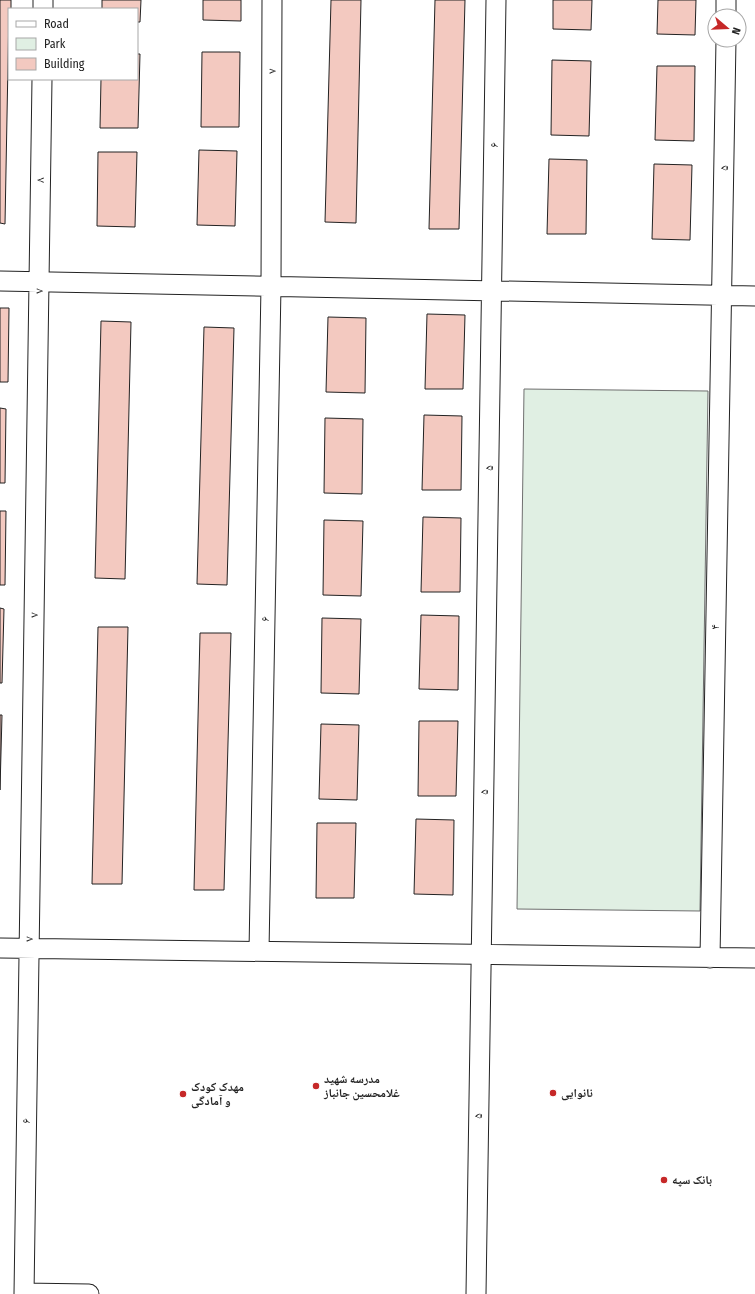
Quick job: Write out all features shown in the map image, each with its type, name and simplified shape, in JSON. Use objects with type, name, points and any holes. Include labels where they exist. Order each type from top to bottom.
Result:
[{"type":"street","name":"۷","points":[[271,286],[272,0]]},
{"type":"street","name":"۶","points":[[492,291],[496,0]]},
{"type":"street","name":"۵","points":[[721,295],[726,48]]},
{"type":"street","name":"۸","points":[[39,282],[42,80]]},
{"type":"street","points":[[0,281],[755,296]]},
{"type":"street","name":"۷","points":[[29,948],[39,282]]},
{"type":"street","name":"۶","points":[[260,951],[271,286]]},
{"type":"street","name":"۵","points":[[476,1294],[492,291]]},
{"type":"street","name":"۴","points":[[710,958],[721,295]]},
{"type":"street","points":[[0,948],[755,958]]},
{"type":"street","name":"۶","points":[[24,1293],[29,948]]},
{"type":"street","points":[[24,1293],[89,1294]]},
{"type":"green space","points":[[524,389],[708,391],[700,911],[517,909]]},
{"type":"building","points":[[0,0],[11,0],[11,8],[8,8],[5,224],[0,223]]},
{"type":"building","points":[[102,0],[141,0],[140,22],[138,22],[138,8],[102,8]]},
{"type":"building","points":[[203,0],[241,0],[241,21],[203,20]]},
{"type":"building","points":[[331,0],[361,0],[356,223],[325,222]]},
{"type":"building","points":[[435,0],[465,0],[459,229],[429,229]]},
{"type":"building","points":[[553,0],[592,0],[591,30],[553,29]]},
{"type":"building","points":[[658,0],[696,0],[695,35],[657,34]]},
{"type":"building","points":[[202,52],[240,52],[239,127],[201,127]]},
{"type":"building","points":[[138,54],[140,54],[138,128],[100,128],[101,80],[138,80]]},
{"type":"building","points":[[552,60],[591,61],[589,136],[551,135]]},
{"type":"building","points":[[657,66],[695,66],[694,141],[655,140]]},
{"type":"building","points":[[199,150],[237,151],[235,226],[197,225]]},
{"type":"building","points":[[98,152],[137,152],[135,227],[97,226]]},
{"type":"building","points":[[549,159],[587,160],[586,234],[547,234]]},
{"type":"building","points":[[654,164],[692,165],[690,240],[652,239]]},
{"type":"building","points":[[0,308],[9,308],[8,382],[0,382]]},
{"type":"building","points":[[427,314],[465,315],[463,389],[425,389]]},
{"type":"building","points":[[328,317],[366,318],[365,393],[326,392]]},
{"type":"building","points":[[101,321],[131,322],[125,579],[95,578]]},
{"type":"building","points":[[204,327],[234,328],[227,585],[197,584]]},
{"type":"building","points":[[0,408],[6,409],[5,483],[0,483]]},
{"type":"building","points":[[424,415],[462,416],[461,490],[422,490]]},
{"type":"building","points":[[325,418],[363,419],[362,494],[324,493]]},
{"type":"building","points":[[0,511],[6,511],[5,585],[0,585]]},
{"type":"building","points":[[423,517],[461,518],[460,592],[421,592]]},
{"type":"building","points":[[324,520],[363,521],[361,596],[323,595]]},
{"type":"building","points":[[0,608],[4,609],[2,683],[0,683]]},
{"type":"building","points":[[421,615],[459,616],[458,690],[419,689]]},
{"type":"building","points":[[322,618],[361,619],[359,694],[321,693]]},
{"type":"building","points":[[98,627],[128,627],[122,884],[92,884]]},
{"type":"building","points":[[200,633],[231,633],[224,890],[194,890]]},
{"type":"building","points":[[0,715],[2,715],[0,790]]},
{"type":"building","points":[[419,721],[458,721],[456,796],[418,796]]},
{"type":"building","points":[[321,724],[359,725],[357,800],[319,799]]},
{"type":"building","points":[[416,819],[454,820],[453,895],[414,894]]},
{"type":"building","points":[[317,823],[356,823],[354,898],[316,898]]},
{"type":"place","name":"مدرسه شهید غلامحسین جانباز","points":[[316,1086]]},
{"type":"place","name":"نانوایی","points":[[553,1093]]},
{"type":"place","name":"مهدک کودک و آمادگی","points":[[183,1094]]},
{"type":"place","name":"بانک سپه","points":[[664,1180]]}]
